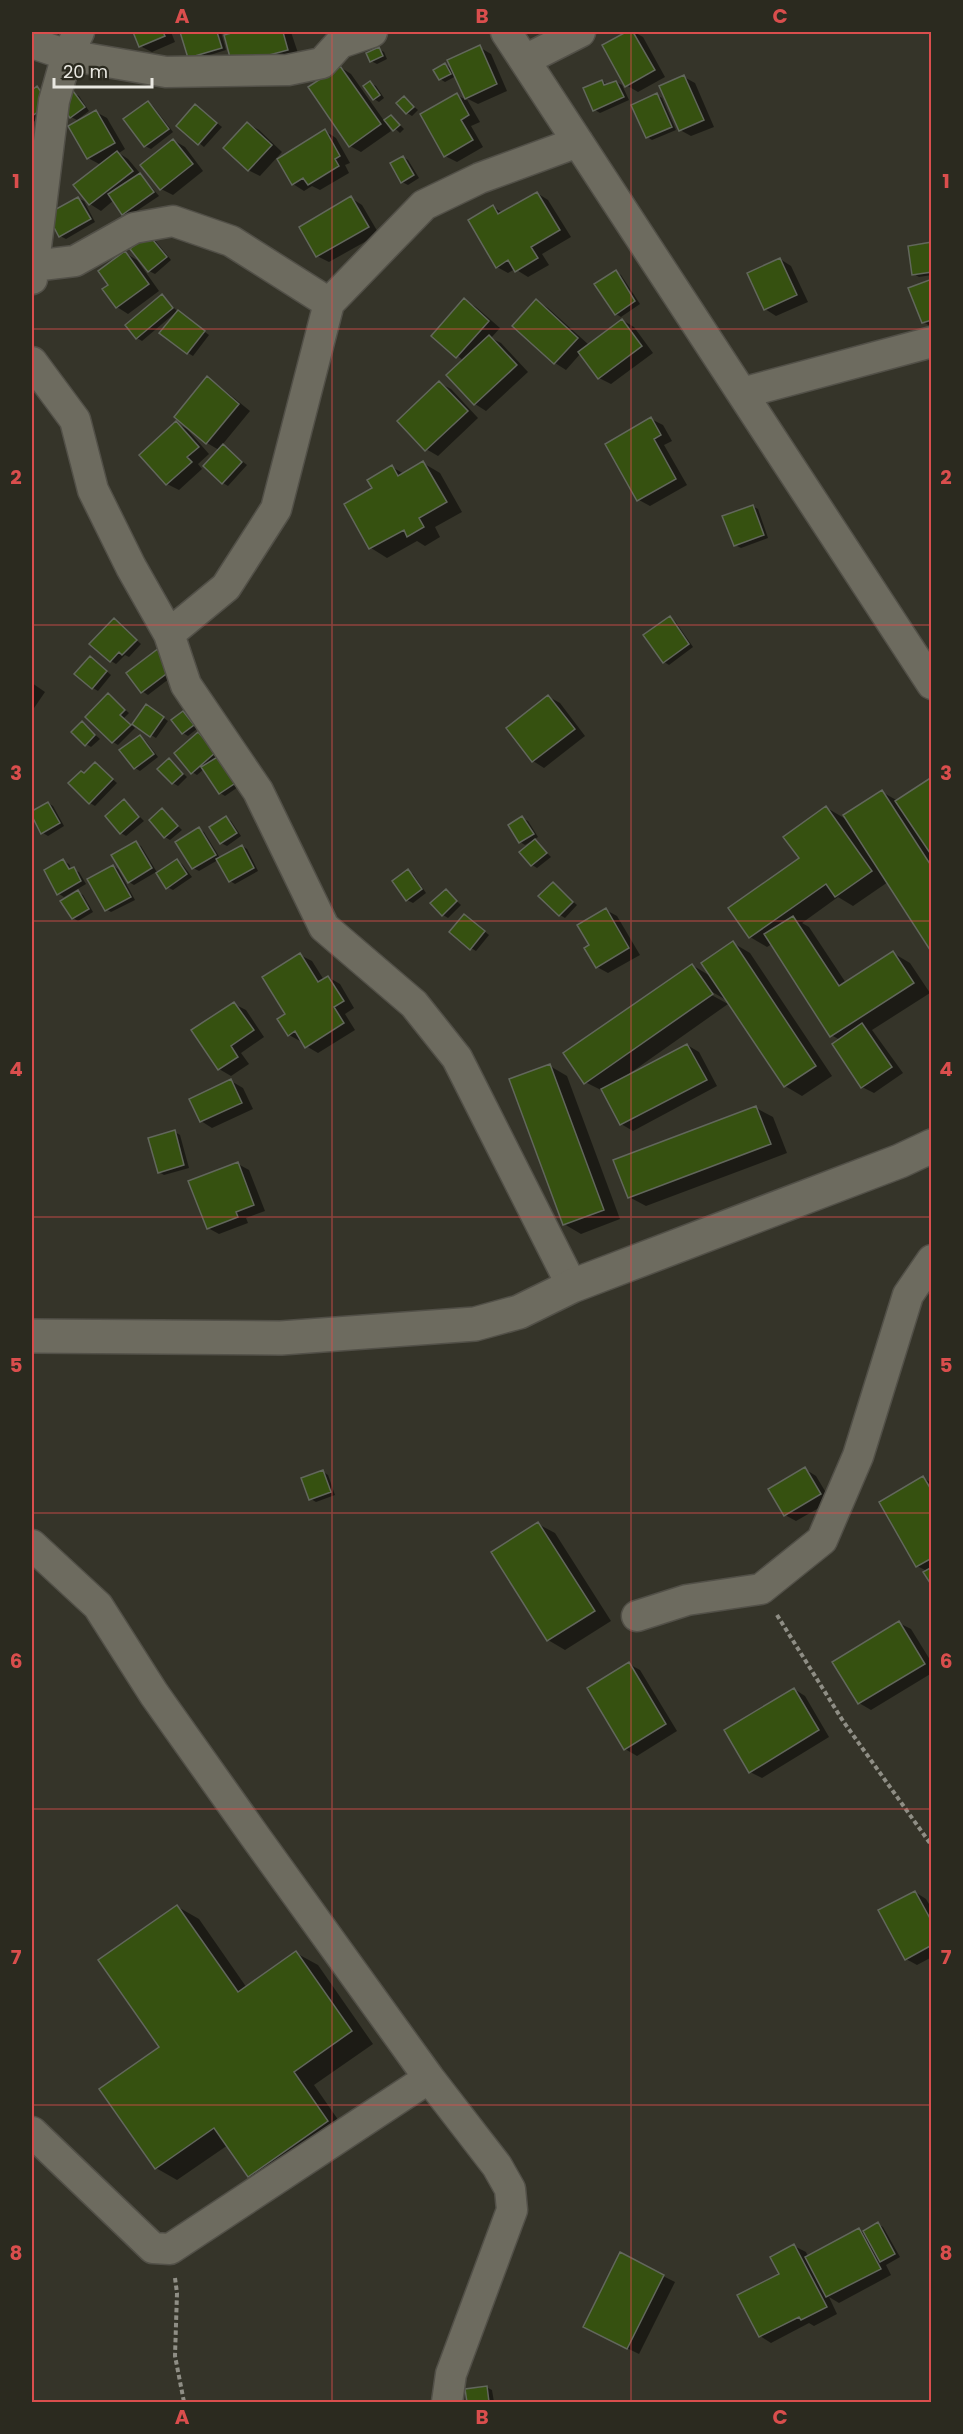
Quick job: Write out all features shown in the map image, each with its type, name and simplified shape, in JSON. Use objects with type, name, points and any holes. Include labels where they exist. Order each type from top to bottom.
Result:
[{"type":"main road","points":[[32,1336],[281,1338],[475,1324],[519,1312],[572,1286],[900,1161],[932,1146]]},
{"type":"street","points":[[32,43],[73,43],[166,72],[288,70],[322,63],[340,42],[372,32]]},
{"type":"street","points":[[506,32],[932,684]]},
{"type":"street","points":[[525,60],[580,32]]},
{"type":"street","points":[[73,43],[54,101],[32,272],[75,261],[134,228],[173,221],[231,241],[329,303]]},
{"type":"street","points":[[169,634],[226,587],[276,509],[329,303],[424,205],[480,178],[578,142]]},
{"type":"street","points":[[742,393],[932,342]]},
{"type":"street","points":[[32,362],[75,420],[93,490],[131,567],[169,634],[186,685],[258,791],[324,927],[414,1004],[457,1058],[572,1286]]},
{"type":"street","points":[[637,1616],[687,1600],[761,1589],[822,1540],[858,1455],[908,1295],[932,1260]]},
{"type":"street","points":[[32,1545],[98,1606],[154,1694],[429,2078],[497,2166],[510,2189],[512,2210],[451,2374],[447,2403]]},
{"type":"street","points":[[32,2132],[153,2248],[170,2249],[429,2078]]},
{"type":"path","points":[[761,1589],[843,1721],[932,1846]]},
{"type":"path","points":[[170,2249],[177,2293],[175,2356],[184,2403]]},
{"type":"building","points":[[133,32],[163,32],[165,36],[139,47]]},
{"type":"building","points":[[180,32],[217,32],[222,48],[188,58]]},
{"type":"building","points":[[235,32],[283,32],[288,50],[232,65],[224,35]]},
{"type":"building","points":[[626,32],[633,32],[655,70],[625,87],[602,45]]},
{"type":"building","points":[[480,45],[497,84],[465,99],[447,60]]},
{"type":"building","points":[[379,47],[383,56],[370,62],[366,53]]},
{"type":"building","points":[[445,63],[451,74],[439,80],[433,70]]},
{"type":"building","points":[[340,66],[381,124],[349,147],[308,87]]},
{"type":"building","points":[[684,75],[704,120],[679,131],[659,86]]},
{"type":"building","points":[[602,80],[604,85],[616,81],[624,97],[593,111],[583,88]]},
{"type":"building","points":[[370,81],[380,95],[373,100],[363,86]]},
{"type":"building","points":[[37,86],[49,104],[32,116],[32,90]]},
{"type":"building","points":[[73,91],[85,107],[70,118],[58,101]]},
{"type":"building","points":[[457,93],[469,115],[461,120],[473,140],[444,157],[420,114]]},
{"type":"building","points":[[657,93],[672,127],[646,138],[631,105]]},
{"type":"building","points":[[404,96],[414,107],[406,114],[396,103]]},
{"type":"building","points":[[148,101],[169,129],[144,147],[123,119]]},
{"type":"building","points":[[195,104],[217,123],[198,145],[176,126]]},
{"type":"building","points":[[96,110],[115,143],[87,159],[68,126]]},
{"type":"building","points":[[391,115],[400,125],[393,131],[384,120]]},
{"type":"building","points":[[247,122],[272,145],[248,171],[223,148]]},
{"type":"building","points":[[325,129],[340,156],[335,159],[339,166],[308,185],[303,178],[292,185],[277,159]]},
{"type":"building","points":[[173,139],[193,164],[160,190],[140,165]]},
{"type":"building","points":[[117,151],[133,171],[89,205],[73,185]]},
{"type":"building","points":[[403,156],[414,175],[401,183],[390,163]]},
{"type":"building","points":[[140,173],[154,192],[122,215],[108,194]]},
{"type":"building","points":[[537,192],[560,230],[531,247],[538,258],[515,272],[508,260],[496,268],[468,220],[493,205],[498,214]]},
{"type":"building","points":[[351,196],[369,227],[316,257],[299,227]]},
{"type":"building","points":[[78,197],[91,219],[59,237],[47,214]]},
{"type":"building","points":[[148,234],[167,257],[148,272],[130,249]]},
{"type":"building","points":[[932,242],[932,272],[912,275],[908,246]]},
{"type":"building","points":[[125,251],[149,284],[116,308],[102,289],[108,285],[98,271]]},
{"type":"building","points":[[780,258],[797,295],[764,310],[747,273]]},
{"type":"building","points":[[616,270],[635,301],[615,315],[594,284]]},
{"type":"building","points":[[932,279],[932,320],[922,323],[908,288]]},
{"type":"building","points":[[162,294],[173,308],[136,339],[125,325]]},
{"type":"building","points":[[464,298],[489,321],[456,358],[431,336]]},
{"type":"building","points":[[536,299],[578,338],[554,364],[512,326]]},
{"type":"building","points":[[178,310],[205,331],[187,354],[159,333]]},
{"type":"building","points":[[622,319],[642,346],[598,379],[578,352]]},
{"type":"building","points":[[489,335],[517,365],[474,405],[446,375]]},
{"type":"building","points":[[207,376],[239,404],[206,444],[174,417]]},
{"type":"building","points":[[439,381],[468,411],[425,451],[397,421]]},
{"type":"building","points":[[651,417],[661,435],[654,439],[676,479],[637,501],[605,444]]},
{"type":"building","points":[[176,421],[199,447],[187,457],[192,462],[166,485],[139,455]]},
{"type":"building","points":[[223,444],[242,462],[222,484],[203,466]]},
{"type":"building","points":[[423,461],[447,502],[419,518],[424,527],[407,537],[404,530],[369,549],[344,504],[372,488],[367,480],[392,465],[398,476]]},
{"type":"building","points":[[753,505],[764,535],[734,546],[722,516]]},
{"type":"building","points":[[670,616],[689,644],[663,663],[643,635]]},
{"type":"building","points":[[114,618],[137,640],[122,655],[119,652],[110,662],[89,644]]},
{"type":"building","points":[[159,648],[174,668],[141,693],[126,673]]},
{"type":"building","points":[[90,656],[107,671],[92,689],[74,674]]},
{"type":"building","points":[[108,693],[125,710],[120,715],[131,725],[112,743],[85,717]]},
{"type":"building","points":[[548,695],[575,729],[532,762],[506,728]]},
{"type":"building","points":[[146,704],[164,717],[150,737],[132,724]]},
{"type":"building","points":[[183,711],[194,725],[182,734],[171,720]]},
{"type":"building","points":[[82,721],[95,735],[85,746],[71,732]]},
{"type":"building","points":[[198,732],[216,752],[191,774],[174,753]]},
{"type":"building","points":[[140,735],[154,754],[134,769],[119,750]]},
{"type":"building","points":[[219,756],[237,782],[219,794],[201,767]]},
{"type":"building","points":[[169,758],[183,774],[172,784],[157,769]]},
{"type":"building","points":[[95,762],[113,779],[89,804],[68,783],[81,771],[84,773]]},
{"type":"building","points":[[932,777],[932,856],[895,801]]},
{"type":"building","points":[[882,790],[932,867],[932,953],[843,815]]},
{"type":"building","points":[[124,799],[139,817],[120,834],[105,816]]},
{"type":"building","points":[[48,802],[60,823],[41,834],[32,816],[32,811]]},
{"type":"building","points":[[826,806],[872,871],[835,897],[826,884],[749,938],[728,908],[799,858],[783,837]]},
{"type":"building","points":[[162,808],[178,826],[164,838],[149,820]]},
{"type":"building","points":[[226,816],[237,833],[220,844],[209,827]]},
{"type":"building","points":[[522,816],[534,834],[519,843],[508,825]]},
{"type":"building","points":[[199,827],[216,855],[192,869],[175,842]]},
{"type":"building","points":[[535,839],[547,853],[531,866],[519,852]]},
{"type":"building","points":[[136,841],[152,868],[128,883],[111,855]]},
{"type":"building","points":[[242,845],[254,868],[229,882],[216,859]]},
{"type":"building","points":[[63,859],[69,869],[74,867],[81,881],[57,895],[44,870]]},
{"type":"building","points":[[177,859],[187,874],[166,889],[156,873]]},
{"type":"building","points":[[113,865],[131,897],[105,911],[87,879]]},
{"type":"building","points":[[408,869],[422,889],[406,901],[392,881]]},
{"type":"building","points":[[553,882],[573,902],[559,916],[538,896]]},
{"type":"building","points":[[446,889],[457,901],[442,916],[430,903]]},
{"type":"building","points":[[78,890],[89,909],[72,919],[60,901]]},
{"type":"building","points":[[606,908],[629,948],[596,968],[584,948],[589,945],[577,925]]},
{"type":"building","points":[[464,914],[485,931],[470,950],[449,932]]},
{"type":"building","points":[[793,916],[839,986],[893,951],[914,983],[830,1037],[764,934]]},
{"type":"building","points":[[733,941],[816,1066],[784,1087],[701,963]]},
{"type":"building","points":[[300,953],[318,982],[328,976],[344,1001],[334,1007],[344,1023],[305,1048],[295,1031],[288,1036],[277,1019],[285,1014],[262,977]]},
{"type":"building","points":[[692,964],[713,994],[584,1084],[563,1053]]},
{"type":"building","points":[[234,1002],[254,1030],[231,1046],[238,1057],[218,1070],[191,1030]]},
{"type":"building","points":[[862,1023],[892,1067],[861,1088],[832,1044]]},
{"type":"building","points":[[687,1044],[707,1080],[620,1125],[601,1089]]},
{"type":"building","points":[[550,1064],[604,1210],[563,1225],[509,1079]]},
{"type":"building","points":[[231,1079],[242,1103],[200,1122],[189,1099]]},
{"type":"building","points":[[756,1106],[771,1144],[628,1198],[613,1160]]},
{"type":"building","points":[[175,1130],[184,1165],[158,1173],[148,1138]]},
{"type":"building","points":[[238,1162],[254,1205],[236,1212],[238,1217],[207,1229],[188,1181]]},
{"type":"building","points":[[805,1467],[821,1494],[784,1516],[768,1489]]},
{"type":"building","points":[[323,1470],[331,1492],[309,1500],[301,1478]]},
{"type":"building","points":[[923,1476],[932,1491],[932,1558],[916,1567],[879,1502]]},
{"type":"building","points":[[538,1522],[595,1611],[547,1641],[491,1552]]},
{"type":"building","points":[[932,1567],[932,1586],[923,1572]]},
{"type":"building","points":[[899,1621],[925,1664],[858,1704],[832,1662]]},
{"type":"building","points":[[629,1662],[666,1724],[624,1750],[587,1688]]},
{"type":"building","points":[[794,1688],[819,1730],[749,1773],[724,1730]]},
{"type":"building","points":[[915,1891],[932,1922],[932,1945],[905,1960],[878,1910]]},
{"type":"building","points":[[177,1905],[238,1992],[296,1951],[352,2031],[294,2072],[328,2121],[248,2177],[214,2128],[155,2169],[99,2089],[159,2047],[98,1960]]},
{"type":"building","points":[[878,2222],[895,2254],[880,2262],[863,2231]]},
{"type":"building","points":[[859,2228],[881,2269],[826,2297],[805,2257]]},
{"type":"building","points":[[794,2244],[827,2307],[801,2320],[799,2317],[759,2337],[737,2295],[779,2274],[770,2257]]},
{"type":"building","points":[[620,2252],[664,2275],[627,2349],[583,2327]]},
{"type":"building","points":[[487,2386],[489,2402],[467,2402],[465,2389]]}]
